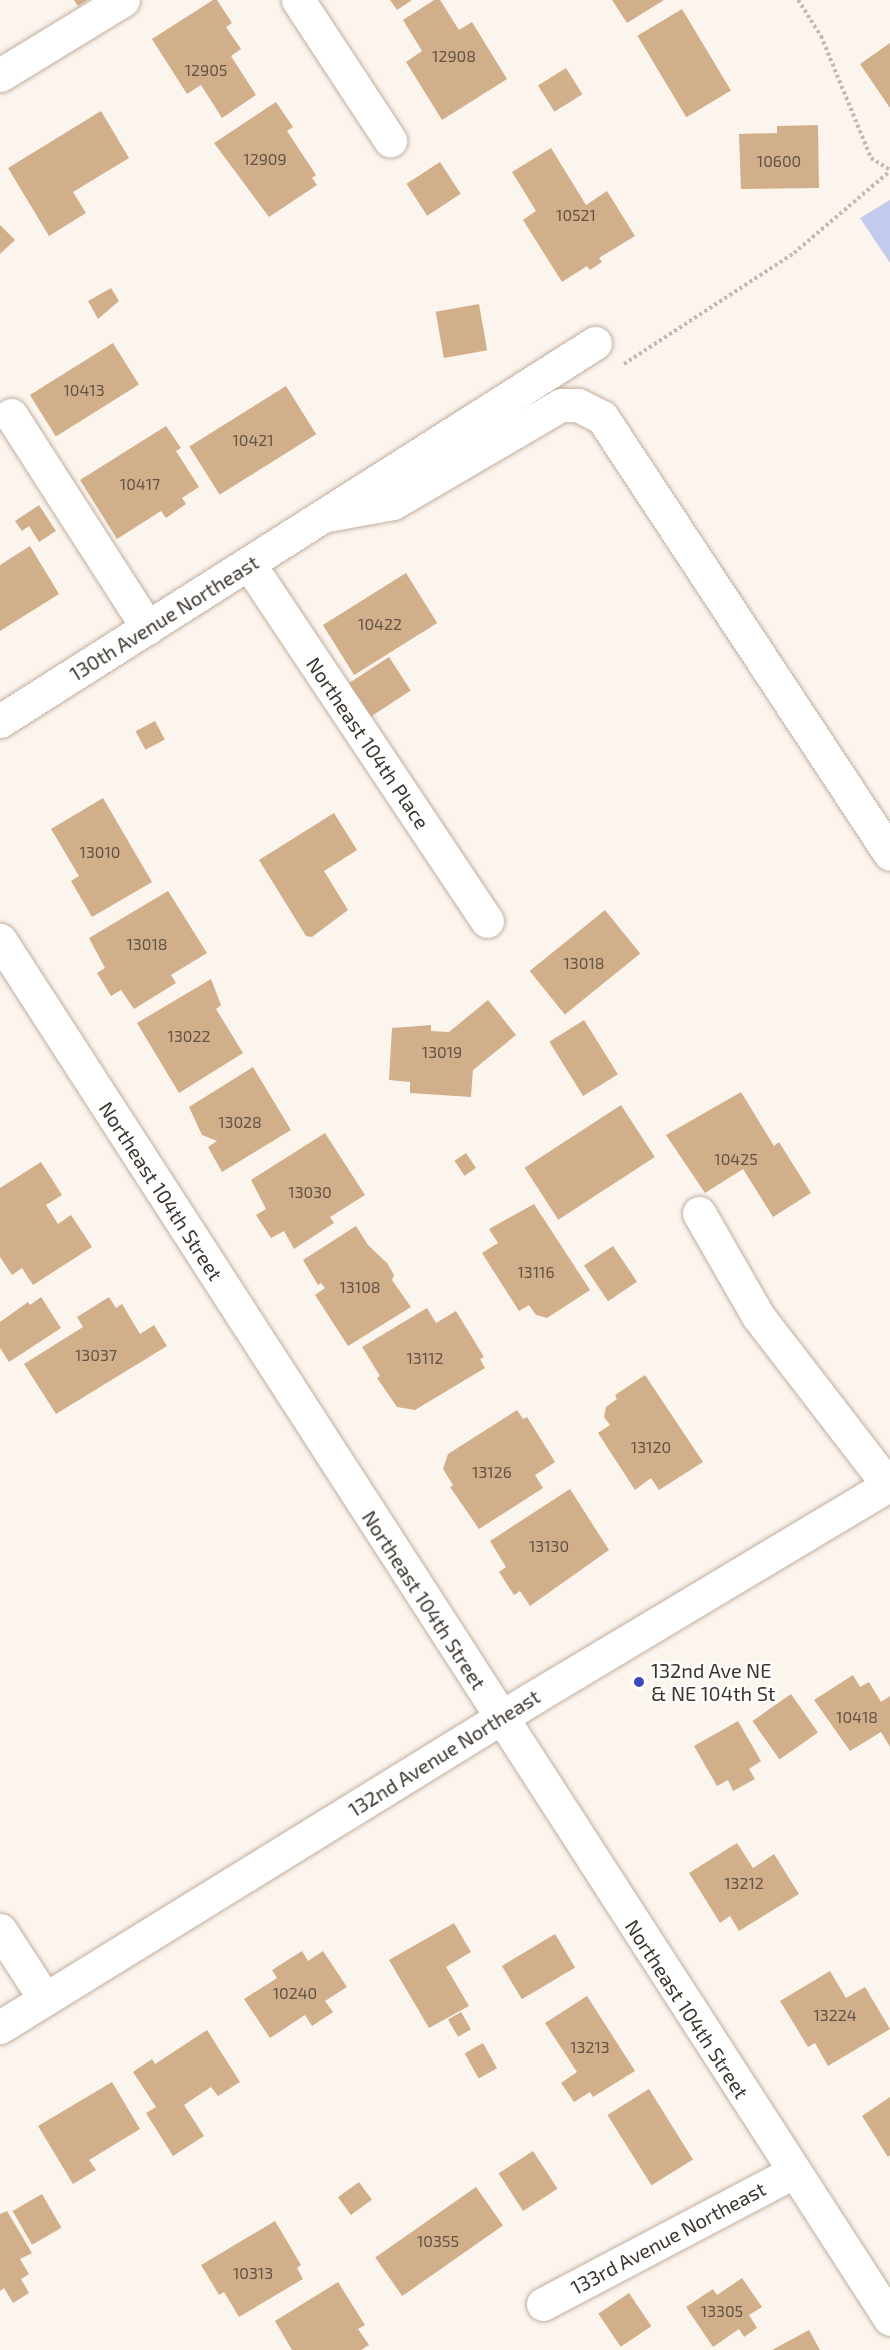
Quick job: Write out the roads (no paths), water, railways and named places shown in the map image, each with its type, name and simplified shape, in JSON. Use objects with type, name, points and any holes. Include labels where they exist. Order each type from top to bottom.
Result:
[{"type":"street","points":[[0,75],[123,0]]},
{"type":"street","points":[[298,0],[390,140]]},
{"type":"street","name":"130th Avenue Northeast","points":[[0,722],[595,343]]},
{"type":"street","points":[[327,514],[393,502],[561,405],[579,405],[602,417],[890,854]]},
{"type":"street","points":[[11,416],[148,628]]},
{"type":"street","name":"Northeast 104th Place","points":[[249,564],[487,921]]},
{"type":"street","name":"Northeast 104th Street","points":[[0,940],[890,2319]]},
{"type":"street","points":[[699,1213],[758,1316],[889,1484]]},
{"type":"street","name":"132nd Avenue Northeast","points":[[0,2027],[500,1718],[889,1484]]},
{"type":"street","points":[[0,1930],[45,2000]]},
{"type":"street","name":"133rd Avenue Northeast","points":[[543,2304],[793,2172]]},
{"type":"place","name":"132nd Ave NE & NE 104th St","points":[[639,1682]]}]
